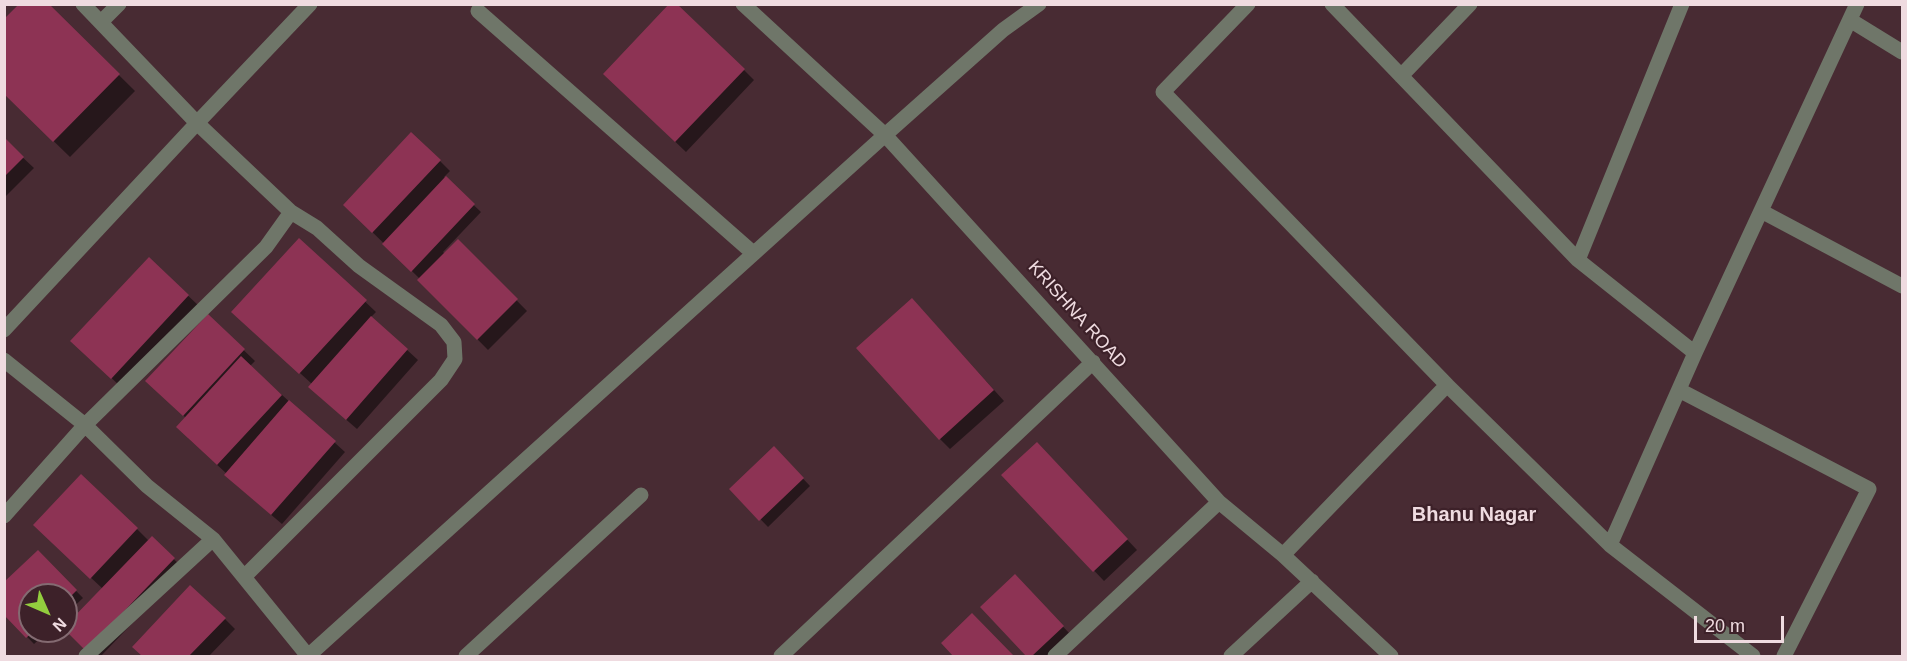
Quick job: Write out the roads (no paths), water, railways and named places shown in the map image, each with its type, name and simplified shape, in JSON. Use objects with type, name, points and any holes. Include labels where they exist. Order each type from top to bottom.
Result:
[{"type":"street","points":[[82,4],[197,123],[291,212],[316,228],[359,266],[441,325],[454,342],[455,359],[441,380],[244,577]]},
{"type":"street","points":[[101,22],[119,4]]},
{"type":"street","points":[[4,330],[309,4]]},
{"type":"street","name":"KRISHNA ROAD","points":[[743,4],[885,135],[1219,502],[1312,581],[1391,657]]},
{"type":"street","points":[[4,360],[85,425],[147,486],[213,538],[308,656],[885,135],[1003,30],[1039,4]]},
{"type":"street","points":[[1248,4],[1163,92],[1447,385],[1610,545],[1753,657]]},
{"type":"street","points":[[1332,4],[1578,260],[1695,353]]},
{"type":"street","points":[[1401,76],[1470,4]]},
{"type":"street","points":[[1578,260],[1682,4]]},
{"type":"street","points":[[1610,545],[1695,353],[1857,4]]},
{"type":"street","points":[[478,7],[753,253]]},
{"type":"street","points":[[1850,20],[1902,52]]},
{"type":"street","points":[[1761,211],[1902,286]]},
{"type":"street","points":[[4,516],[85,425],[266,247],[291,212]]},
{"type":"street","points":[[781,657],[1093,362]]},
{"type":"street","points":[[1283,555],[1447,385]]},
{"type":"street","points":[[1679,390],[1869,489],[1784,657]]},
{"type":"street","points":[[466,657],[641,495]]},
{"type":"street","points":[[1055,657],[1219,502]]},
{"type":"street","points":[[86,657],[213,538]]},
{"type":"street","points":[[1231,657],[1312,581]]},
{"type":"district","name":"Bhanu Nagar","points":[[1474,515]]}]
